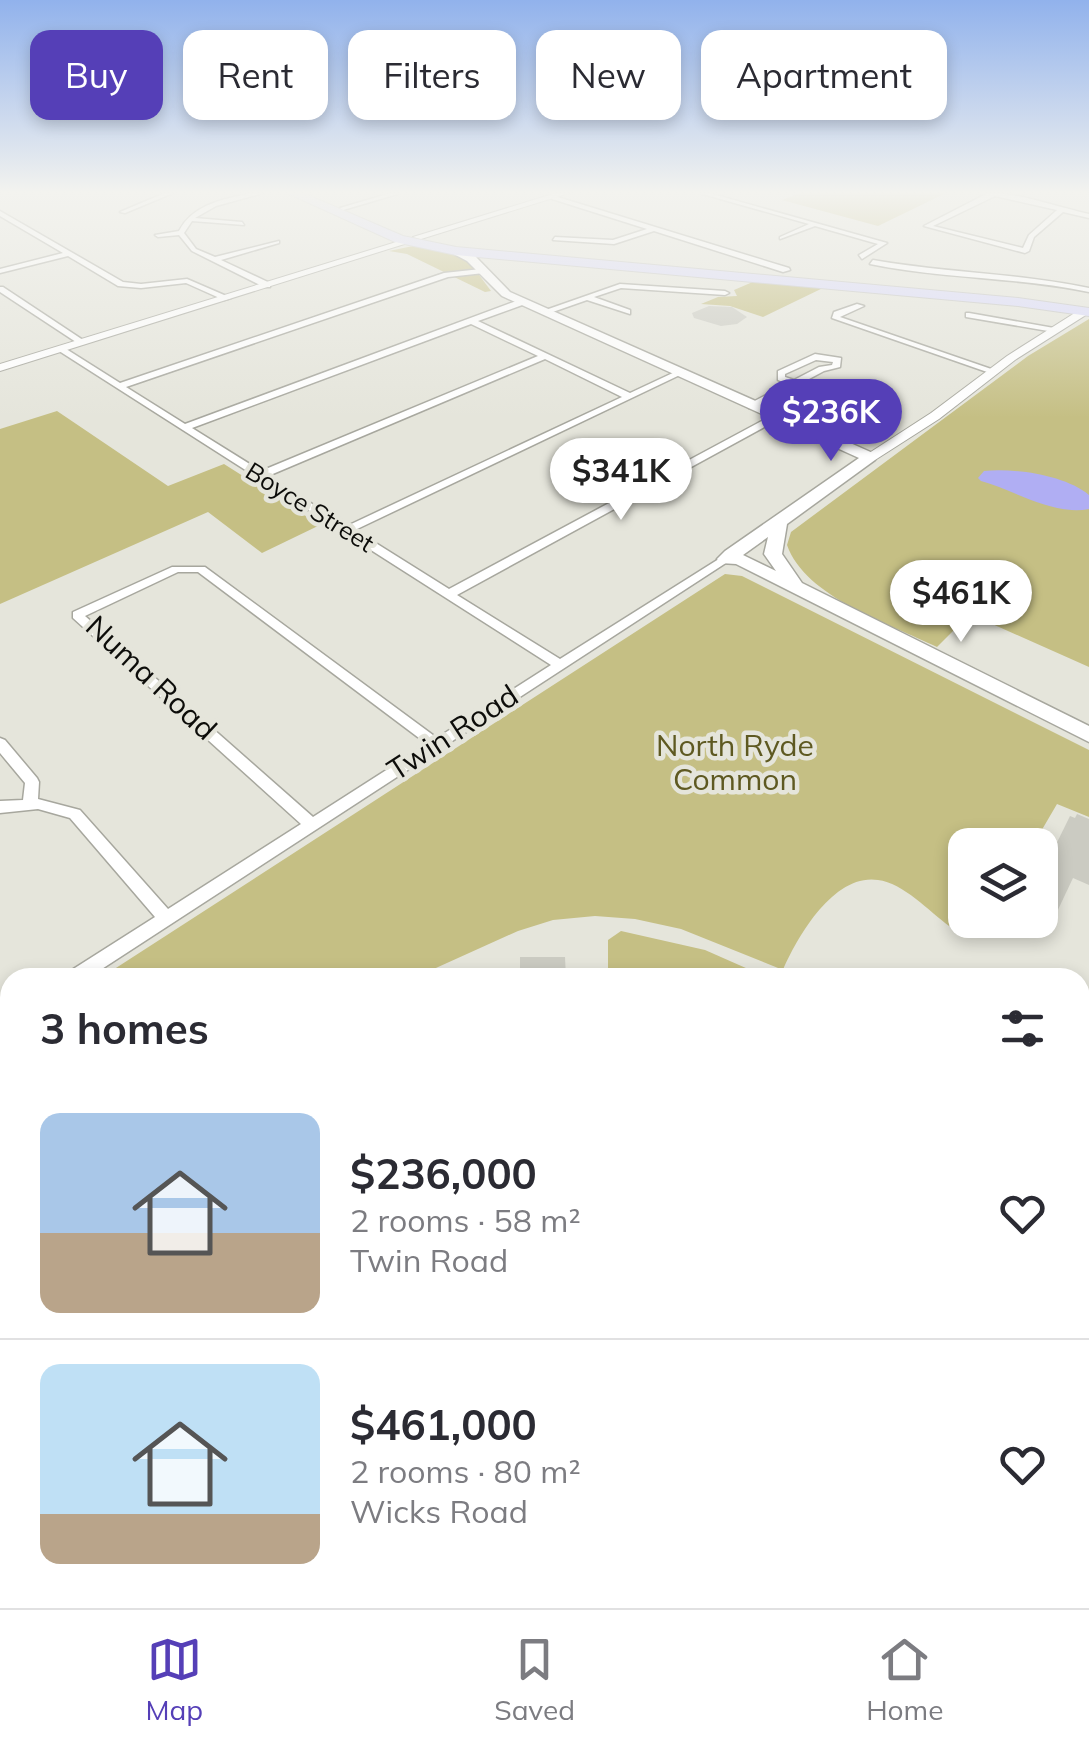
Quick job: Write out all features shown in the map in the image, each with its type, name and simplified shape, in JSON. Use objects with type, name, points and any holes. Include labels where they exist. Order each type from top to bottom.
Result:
[{"type":"highway","points":[[638,268],[1088,310]]},
{"type":"highway","points":[[687,268],[1023,297],[1088,310]]},
{"type":"main road","points":[[485,270],[522,302],[867,458]]},
{"type":"main road","points":[[776,417],[867,458]]},
{"type":"main road","points":[[805,432],[830,456],[830,484]]},
{"type":"main road","name":"Twin Road","points":[[728,557],[867,458]]},
{"type":"main road","points":[[779,521],[773,542],[776,560],[805,594]]},
{"type":"main road","points":[[728,557],[1089,735]]},
{"type":"street","points":[[95,268],[121,284],[187,281],[227,298]]},
{"type":"street","points":[[231,268],[268,286]]},
{"type":"street","points":[[0,368],[325,268]]},
{"type":"street","points":[[780,268],[786,270]]},
{"type":"street","points":[[918,268],[1043,280],[1089,290]]},
{"type":"street","points":[[955,268],[955,273]]},
{"type":"street","points":[[119,386],[447,275],[485,270]]},
{"type":"street","points":[[544,312],[630,285],[725,294]]},
{"type":"street","points":[[0,289],[82,342]]},
{"type":"street","points":[[586,297],[627,312]]},
{"type":"street","points":[[186,427],[522,302]]},
{"type":"street","points":[[860,306],[836,314],[836,318],[994,371]]},
{"type":"street","name":"Twin Road","points":[[867,458],[936,416],[994,371],[1088,310]]},
{"type":"street","points":[[968,315],[1054,330]]},
{"type":"street","points":[[472,320],[630,397]]},
{"type":"street","name":"Boyce Street","points":[[60,349],[560,664]]},
{"type":"street","points":[[261,475],[546,356]]},
{"type":"street","points":[[752,406],[794,384],[822,369],[836,367],[838,360],[815,356],[782,374],[781,378],[794,384]]},
{"type":"street","points":[[347,530],[680,373]]},
{"type":"street","points":[[448,594],[776,417]]},
{"type":"street","name":"Twin Road","points":[[88,968],[728,557]]},
{"type":"street","name":"Numa Road","points":[[312,824],[78,615],[176,569],[201,569],[436,744]]},
{"type":"street","points":[[0,743],[32,782],[30,804]]},
{"type":"street","points":[[0,807],[52,806],[75,814],[166,918]]},
{"type":"green space","points":[[436,268],[474,268],[491,291],[485,292]]},
{"type":"green space","points":[[755,281],[825,287],[763,317],[730,306],[701,304],[718,297],[737,296],[734,290]]},
{"type":"green space","points":[[1089,319],[1089,667],[970,614],[937,647],[851,607],[811,580],[787,545],[791,532],[1028,356]]},
{"type":"green space","points":[[57,411],[168,486],[224,464],[320,525],[262,553],[208,512],[0,604],[0,429]]},
{"type":"green space","name":"North Ryde Common","points":[[725,574],[742,576],[1089,750],[1089,817],[1057,804],[1043,828],[948,828],[948,925],[887,882],[862,881],[847,886],[819,910],[784,968],[681,929],[635,919],[595,916],[553,920],[518,931],[436,968],[116,968]]},
{"type":"green space","points":[[621,931],[705,950],[746,968],[608,968],[608,940]]},
{"type":"water","points":[[984,471],[1025,472],[1067,482],[1089,495],[1089,509],[1062,509],[1034,501],[981,481],[978,478]]},
{"type":"building","points":[[709,306],[732,307],[747,317],[737,324],[721,326],[694,318],[692,313]]},
{"type":"building","points":[[1077,814],[1089,819],[1089,885],[1073,878],[1058,910],[1058,840],[1070,816],[1075,818]]},
{"type":"building","points":[[520,957],[565,957],[566,968],[520,968]]}]
